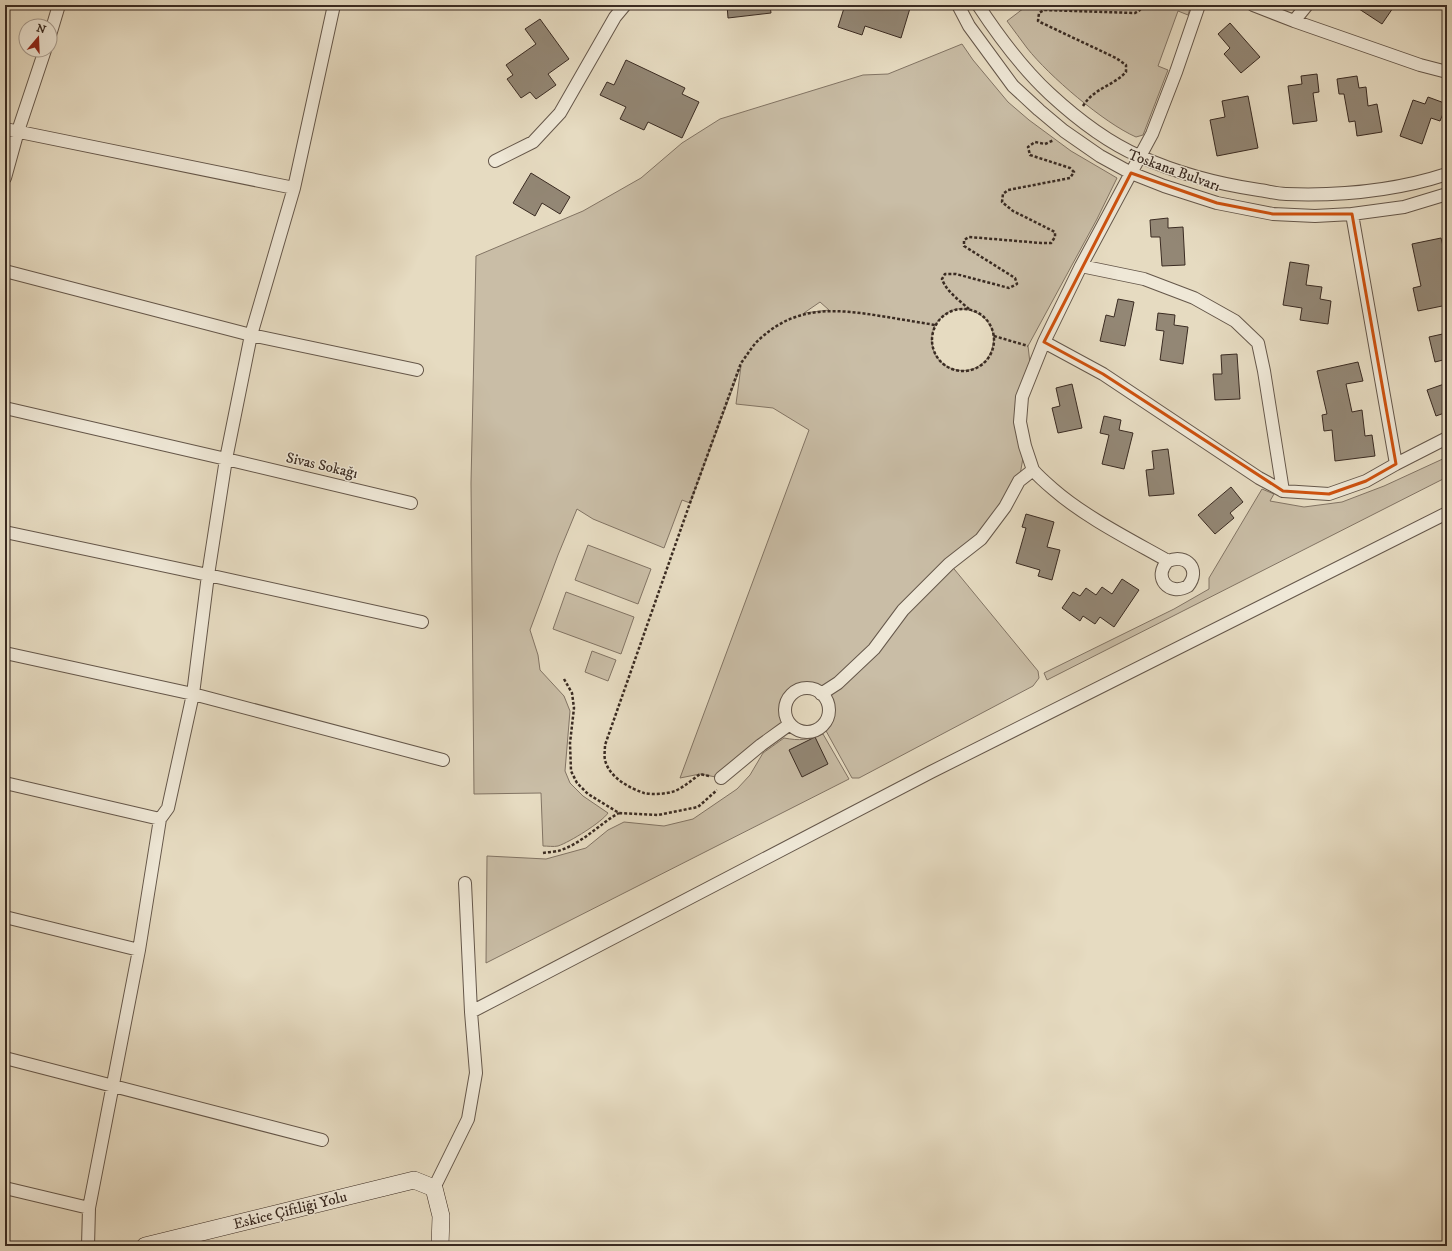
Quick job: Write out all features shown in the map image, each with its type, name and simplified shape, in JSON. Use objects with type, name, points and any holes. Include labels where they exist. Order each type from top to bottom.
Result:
[{"type":"main road","name":"Eskice Çiftliği Yolu","points":[[145,1246],[414,1180],[434,1188]]},
{"type":"main road","points":[[434,1188],[441,1216],[440,1246]]},
{"type":"street","points":[[55,18],[59,5]]},
{"type":"street","points":[[88,1246],[89,1208],[139,950],[160,819],[168,808],[193,694],[208,575],[226,459],[251,335],[294,188],[334,5]]},
{"type":"street","points":[[495,161],[533,142],[560,113],[615,17],[626,5]]},
{"type":"street","name":"Toskana Bulvarı","points":[[958,5],[969,26],[1013,86],[1038,110],[1064,131],[1100,156],[1131,173],[1164,186],[1217,203],[1273,214],[1315,216],[1352,214],[1404,207],[1447,194]]},
{"type":"street","name":"Toskana Bulvarı","points":[[978,5],[1009,49],[1028,72],[1050,94],[1076,116],[1106,137],[1140,156],[1189,174],[1235,186],[1284,194],[1372,192],[1447,174]]},
{"type":"street","points":[[1168,561],[1110,528],[1053,490],[1033,470],[1025,446],[1020,422],[1022,397],[1044,342],[1082,266],[1152,134],[1176,72],[1199,5]]},
{"type":"street","points":[[1252,5],[1420,65],[1447,72]]},
{"type":"street","points":[[1294,21],[1307,5]]},
{"type":"street","points":[[5,178],[18,132],[42,58]]},
{"type":"street","points":[[5,129],[294,188]]},
{"type":"street","points":[[1352,214],[1396,464]]},
{"type":"street","points":[[1082,266],[1144,279],[1194,298],[1235,321],[1258,343],[1264,371],[1283,491]]},
{"type":"street","points":[[5,271],[251,335],[417,370]]},
{"type":"street","points":[[1044,342],[1104,374],[1259,478],[1283,491],[1329,494],[1366,481],[1447,438]]},
{"type":"street","name":"Sivas Sokağı","points":[[5,408],[411,502]]},
{"type":"street","points":[[821,694],[838,683],[874,649],[903,610],[950,564],[981,539],[1005,507],[1019,482],[1033,470]]},
{"type":"street","points":[[471,1012],[931,772],[1447,513]]},
{"type":"street","points":[[5,532],[422,622]]},
{"type":"street","points":[[5,653],[193,694],[443,760]]},
{"type":"street","points":[[807,688],[821,694],[826,699],[828,714],[826,721],[821,726],[808,732],[795,728],[790,724],[785,711],[789,698],[794,693],[800,689],[807,688]]},
{"type":"street","points":[[721,778],[761,745],[790,724]]},
{"type":"street","points":[[5,783],[160,819]]},
{"type":"street","points":[[434,1188],[468,1119],[476,1073],[471,1012],[465,883]]},
{"type":"street","points":[[5,917],[139,950]]},
{"type":"street","points":[[5,1058],[322,1140]]},
{"type":"street","points":[[5,1188],[89,1208]]},
{"type":"path","points":[[1076,116],[1088,98],[1122,77],[1126,72],[1126,65],[1116,58],[1038,21],[1038,13],[1044,10],[1135,13],[1140,10],[1141,5]]},
{"type":"path","points":[[969,309],[950,292],[943,282],[942,279],[945,274],[956,274],[1009,288],[1017,284],[1015,278],[964,246],[964,240],[969,237],[1051,243],[1055,237],[1055,232],[1013,211],[1002,202],[1003,194],[1008,190],[1070,178],[1074,172],[1070,168],[1030,155],[1028,148],[1035,142],[1045,144],[1052,142],[1061,136],[1064,131]]},
{"type":"path","points":[[969,309],[978,312],[991,326],[994,336],[992,350],[989,357],[983,364],[964,371],[954,370],[945,365],[937,358],[934,351],[932,333],[935,325],[949,312],[969,309]]},
{"type":"path","points":[[564,679],[572,693],[574,708],[570,743],[571,771],[577,783],[588,794],[620,813],[658,815],[698,807],[717,791],[721,778],[700,774],[675,791],[645,793],[628,786],[613,775],[605,761],[605,745],[690,503],[741,364],[751,348],[762,336],[782,323],[803,314],[830,310],[848,311],[935,325]]},
{"type":"path","points":[[994,336],[1028,346],[1044,342]]},
{"type":"path","points":[[543,853],[561,850],[579,842],[608,819],[620,813]]},
{"type":"highlighted area","points":[[1131,173],[1217,203],[1273,214],[1352,214],[1396,464],[1366,481],[1329,494],[1283,491],[1103,374],[1044,342]]},
{"type":"shaded area","points":[[1028,5],[1191,5],[1188,15],[1178,11],[1158,66],[1168,70],[1143,135],[1136,137],[1093,110],[1049,72],[1027,48],[1007,21]]},
{"type":"shaded area","points":[[962,44],[973,60],[1008,102],[1029,120],[1071,151],[1117,178],[1097,219],[1028,346],[1031,372],[1022,397],[1025,446],[1019,481],[1005,507],[950,564],[1038,671],[1039,678],[1033,686],[859,778],[852,778],[825,729],[833,712],[832,693],[822,694],[807,688],[800,689],[791,695],[788,700],[786,712],[790,724],[721,778],[700,774],[680,778],[809,430],[773,408],[736,404],[741,366],[690,503],[682,500],[664,548],[593,519],[577,509],[558,555],[530,630],[538,655],[540,670],[564,696],[570,711],[565,771],[570,783],[583,796],[608,813],[593,826],[570,840],[558,846],[543,846],[541,793],[474,794],[471,483],[476,256],[583,211],[641,178],[682,143],[720,119],[863,75],[888,74]],"holes":[[[820,302],[829,310],[804,313]],[[956,309],[965,309],[981,316],[987,321],[993,336],[993,345],[986,360],[976,368],[969,370],[955,370],[944,365],[937,357],[932,347],[932,336],[936,325],[943,316]]]},
{"type":"shaded area","points":[[1447,457],[1447,477],[1047,680],[1044,673],[1174,609],[1209,589],[1209,578],[1262,489],[1274,494],[1270,501],[1304,507],[1342,502],[1384,486]]},
{"type":"shaded area","points":[[588,545],[651,569],[638,604],[575,580]]},
{"type":"shaded area","points":[[566,592],[634,617],[621,654],[553,629]]},
{"type":"shaded area","points":[[592,651],[616,660],[608,681],[585,672]]},
{"type":"shaded area","points":[[823,734],[849,779],[486,963],[487,856],[546,859],[586,848],[608,830],[624,822],[664,826],[693,819],[737,789],[750,775],[763,753],[784,738],[804,739],[813,738]]},
{"type":"building","points":[[727,5],[770,5],[771,13],[728,18]]},
{"type":"building","points":[[845,5],[911,5],[901,38],[865,26],[862,35],[838,27]]},
{"type":"building","points":[[1353,5],[1395,5],[1382,24]]},
{"type":"building","points":[[540,19],[569,59],[548,74],[556,85],[536,99],[530,92],[521,98],[507,79],[513,75],[506,65],[536,44],[525,29]]},
{"type":"building","points":[[1230,23],[1260,57],[1241,73],[1224,54],[1230,48],[1218,34]]},
{"type":"building","points":[[626,60],[685,88],[682,94],[699,102],[682,138],[648,122],[644,130],[620,119],[626,107],[600,95],[607,82],[614,85]]},
{"type":"building","points":[[1317,74],[1319,92],[1313,93],[1317,121],[1293,124],[1288,86],[1302,84],[1301,76]]},
{"type":"building","points":[[1357,76],[1359,88],[1366,87],[1368,106],[1377,104],[1382,132],[1357,136],[1355,121],[1349,122],[1344,94],[1339,94],[1337,79]]},
{"type":"building","points":[[1248,96],[1258,148],[1217,156],[1210,120],[1225,117],[1222,101]]},
{"type":"building","points":[[1428,97],[1447,104],[1440,121],[1431,118],[1422,144],[1400,136],[1413,100],[1425,104]]},
{"type":"building","points":[[531,173],[570,197],[560,214],[542,203],[535,216],[513,203]]},
{"type":"building","points":[[1168,218],[1168,228],[1183,227],[1185,265],[1162,266],[1160,237],[1151,237],[1150,220]]},
{"type":"building","points":[[1441,238],[1443,246],[1447,245],[1447,305],[1418,311],[1413,288],[1421,286],[1412,244]]},
{"type":"building","points":[[1290,262],[1309,265],[1306,285],[1322,287],[1320,299],[1331,301],[1328,324],[1300,320],[1302,308],[1283,305]]},
{"type":"building","points":[[1118,299],[1134,302],[1125,346],[1100,341],[1106,315],[1114,317]]},
{"type":"building","points":[[1158,313],[1175,315],[1174,325],[1188,327],[1183,364],[1160,360],[1164,331],[1156,330]]},
{"type":"building","points":[[1447,333],[1447,359],[1435,362],[1429,337]]},
{"type":"building","points":[[1237,354],[1240,399],[1215,400],[1213,374],[1222,374],[1221,355]]},
{"type":"building","points":[[1358,362],[1363,381],[1346,384],[1352,412],[1362,410],[1365,436],[1372,435],[1375,456],[1335,461],[1332,430],[1324,431],[1322,415],[1327,414],[1317,371]]},
{"type":"building","points":[[1447,383],[1447,412],[1436,416],[1427,390]]},
{"type":"building","points":[[1072,384],[1082,428],[1058,433],[1052,408],[1060,406],[1056,388]]},
{"type":"building","points":[[1104,416],[1121,420],[1119,430],[1133,433],[1124,469],[1102,464],[1109,435],[1100,433]]},
{"type":"building","points":[[1168,449],[1174,494],[1149,496],[1146,470],[1154,469],[1152,451]]},
{"type":"building","points":[[1231,487],[1243,502],[1230,513],[1234,518],[1215,534],[1198,515]]},
{"type":"building","points":[[1026,514],[1054,522],[1047,547],[1060,550],[1052,580],[1038,576],[1040,570],[1016,563],[1026,528],[1022,527]]},
{"type":"building","points":[[1122,579],[1139,590],[1114,627],[1100,617],[1095,624],[1083,616],[1080,621],[1062,608],[1073,592],[1080,596],[1086,588],[1096,595],[1102,587],[1112,594]]},
{"type":"building","points":[[815,737],[828,764],[802,777],[789,750]]}]
